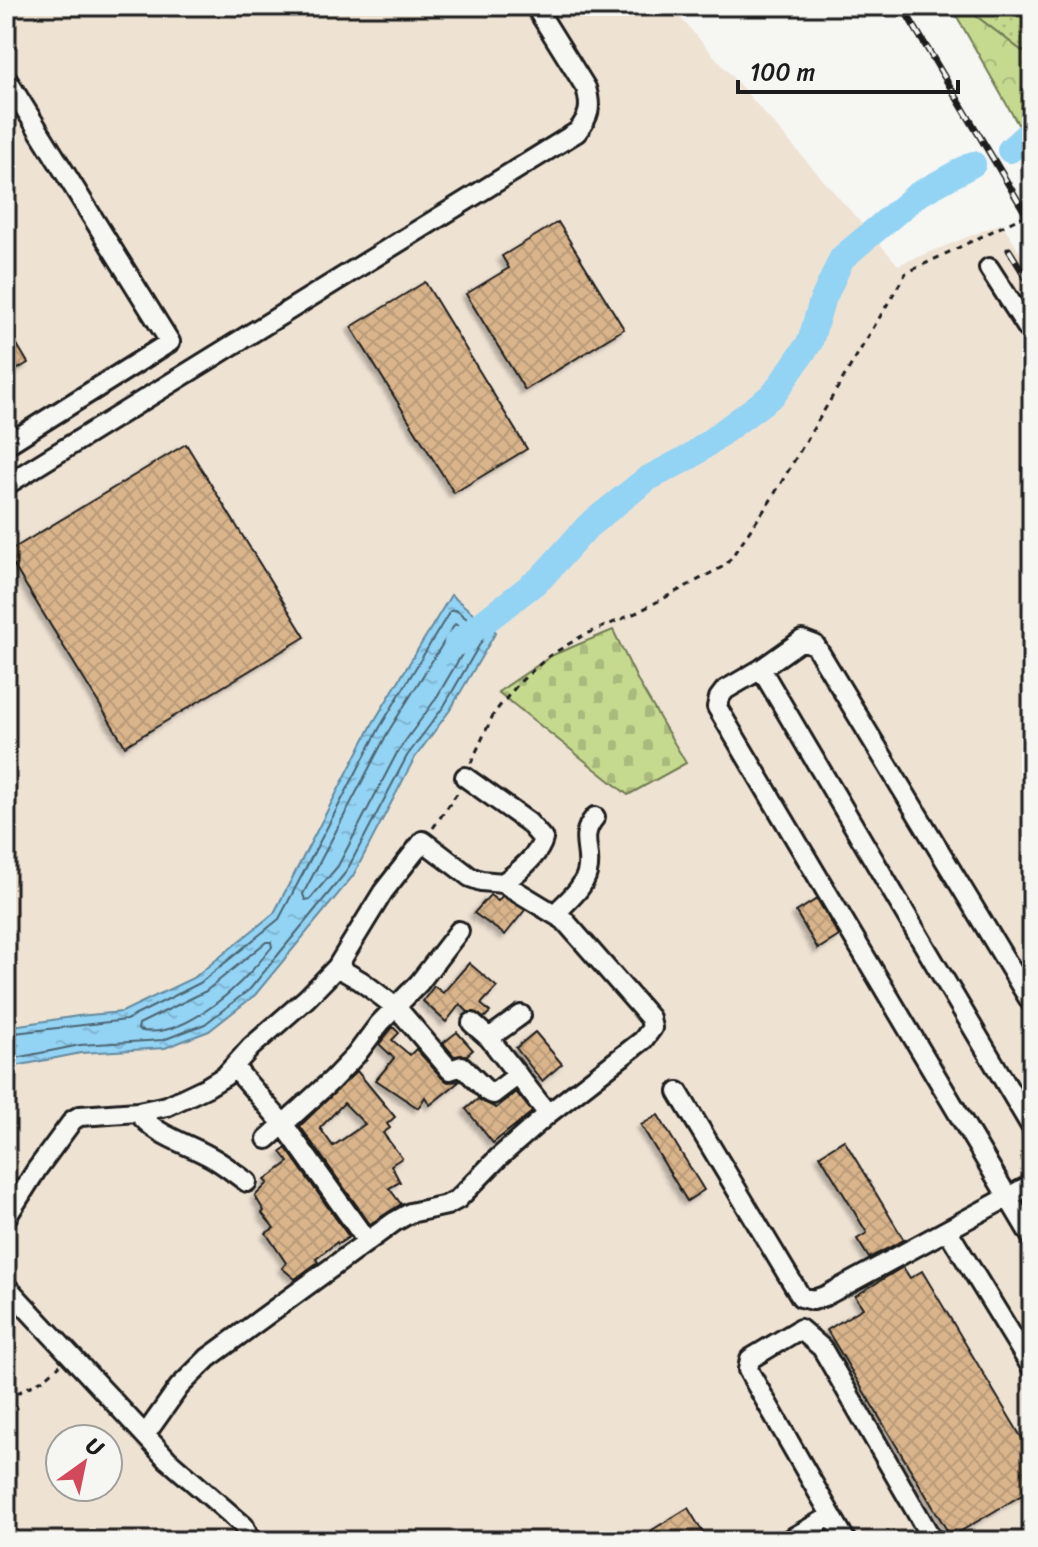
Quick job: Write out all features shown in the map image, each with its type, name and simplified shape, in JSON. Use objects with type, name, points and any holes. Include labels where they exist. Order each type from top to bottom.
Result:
[{"type":"street","points":[[6,485],[577,132],[588,117],[591,102],[586,88],[535,6]]},
{"type":"street","points":[[6,78],[170,342],[6,445]]},
{"type":"street","points":[[989,268],[1032,335]]},
{"type":"street","points":[[1032,1004],[815,645],[802,640],[725,690],[717,707],[1032,1238]]},
{"type":"street","points":[[761,669],[1032,1128]]},
{"type":"street","points":[[465,777],[528,822],[543,839],[540,847],[517,873],[503,883]]},
{"type":"street","points":[[555,914],[576,892],[587,874],[586,829],[595,817]]},
{"type":"street","points":[[6,1218],[73,1120],[80,1116],[138,1112],[181,1101],[234,1067],[251,1047],[337,967],[383,892],[423,841],[475,880],[503,883],[555,914],[575,931],[650,1018],[652,1028],[629,1053],[548,1114],[458,1199],[447,1205],[410,1213],[208,1358],[179,1387],[145,1435]]},
{"type":"street","points":[[267,1139],[331,1081],[380,1023],[397,1008],[459,931]]},
{"type":"street","points":[[337,967],[397,1008],[450,1070],[462,1066],[488,1092],[498,1091],[518,1075]]},
{"type":"street","points":[[489,1038],[521,1015]]},
{"type":"street","points":[[472,1023],[489,1038],[548,1114]]},
{"type":"street","points":[[234,1067],[284,1125],[367,1241]]},
{"type":"street","points":[[678,1092],[801,1297],[813,1300],[825,1296],[1032,1184]]},
{"type":"street","points":[[138,1112],[144,1121],[157,1130],[207,1154],[247,1182]]},
{"type":"street","points":[[948,1231],[1032,1368]]},
{"type":"street","points":[[6,1286],[168,1460],[244,1526],[250,1541]]},
{"type":"street","points":[[846,1541],[747,1364],[750,1359],[800,1329],[822,1348],[933,1541]]},
{"type":"street","points":[[787,1541],[831,1516]]},
{"type":"path","points":[[423,841],[453,801],[494,713],[537,666],[582,636],[638,612],[729,563],[769,503],[906,273],[1032,212]]},
{"type":"path","points":[[6,1399],[44,1379],[70,1357]]},
{"type":"shaded area","points":[[6,6],[670,6],[898,265],[1002,223],[1032,273],[1032,1541],[6,1541]]},
{"type":"green space","points":[[951,6],[963,6],[1022,51],[1032,51],[1032,149]]},
{"type":"green space","points":[[963,6],[1032,6],[1032,51],[1022,51]]},
{"type":"green space","points":[[613,630],[639,683],[686,763],[628,795],[498,692],[553,655]]},
{"type":"water","points":[[451,595],[496,632],[450,710],[414,759],[353,876],[255,995],[209,1031],[165,1048],[81,1053],[6,1068],[6,1027],[122,1012],[195,977],[274,913],[373,723]]},
{"type":"building","points":[[558,222],[624,329],[525,390],[466,294],[509,268],[502,256]]},
{"type":"building","points":[[425,282],[527,449],[454,493],[351,327]]},
{"type":"building","points":[[6,326],[28,363],[6,376]]},
{"type":"building","points":[[186,444],[305,637],[125,746],[6,553]]},
{"type":"building","points":[[490,895],[498,901],[502,896],[525,910],[505,935],[474,913]]},
{"type":"building","points":[[817,899],[839,936],[818,949],[796,912]]},
{"type":"building","points":[[469,963],[497,987],[481,1004],[490,1012],[484,1018],[475,1012],[468,1012],[460,1004],[446,1022],[423,1001],[434,986],[443,993]]},
{"type":"building","points":[[393,1027],[399,1033],[392,1040],[410,1055],[416,1049],[442,1078],[448,1082],[460,1081],[430,1105],[425,1097],[418,1108],[376,1080],[394,1058],[379,1044]]},
{"type":"building","points":[[457,1032],[473,1050],[467,1055],[454,1056],[443,1043]]},
{"type":"building","points":[[535,1032],[562,1064],[542,1081],[516,1048]]},
{"type":"building","points":[[357,1071],[395,1117],[387,1124],[390,1128],[383,1133],[402,1158],[391,1165],[400,1182],[389,1188],[401,1204],[370,1224],[300,1126]],"holes":[[[344,1103],[365,1124],[333,1146],[320,1128]]]},
{"type":"building","points":[[516,1092],[532,1112],[493,1143],[466,1109],[478,1099],[496,1108]]},
{"type":"building","points":[[658,1115],[704,1190],[687,1201],[641,1125]]},
{"type":"building","points":[[844,1140],[904,1240],[869,1258],[857,1239],[867,1233],[820,1155]]},
{"type":"building","points":[[286,1148],[349,1237],[337,1242],[316,1259],[318,1262],[295,1279],[282,1268],[286,1263],[266,1233],[274,1228],[262,1213],[264,1211],[255,1196],[268,1183],[265,1180],[289,1162],[281,1152]]},
{"type":"building","points":[[903,1267],[910,1278],[922,1271],[1032,1455],[1032,1489],[951,1537],[827,1330],[863,1308],[855,1296]]},
{"type":"building","points":[[688,1508],[708,1541],[659,1541],[652,1530]]},
{"type":"waterway","points":[[1010,150],[1032,130]]},
{"type":"waterway","points":[[457,643],[541,578],[588,526],[647,479],[691,456],[774,394],[810,342],[821,304],[842,258],[917,195],[973,164]]},
{"type":"railway","points":[[902,6],[1032,224]]},
{"type":"railway","points":[[1009,250],[1032,287]]}]
